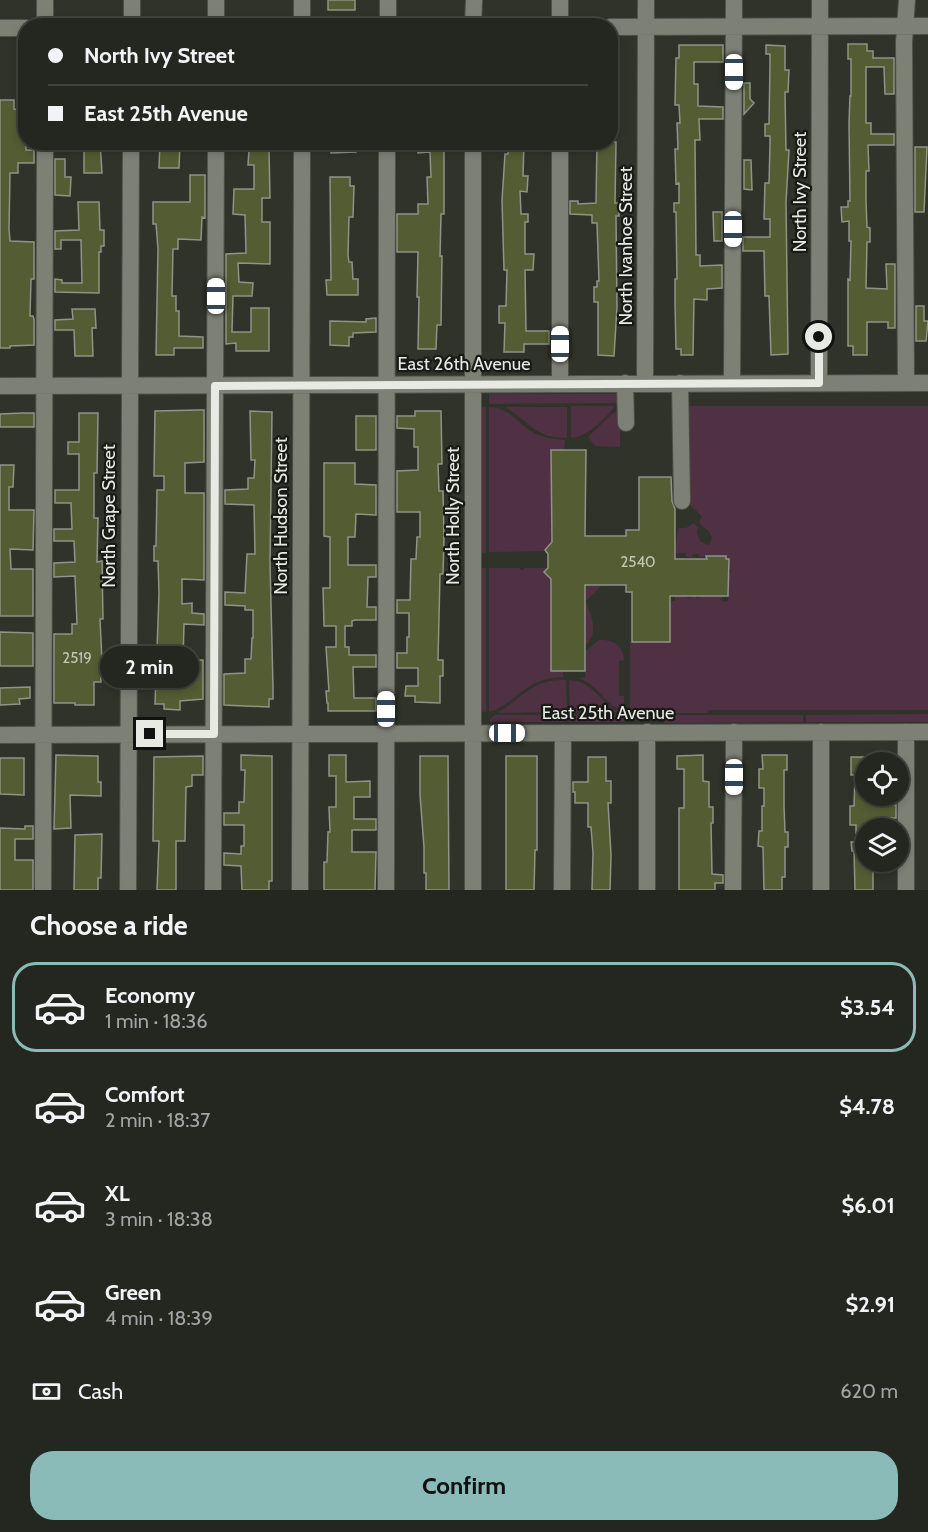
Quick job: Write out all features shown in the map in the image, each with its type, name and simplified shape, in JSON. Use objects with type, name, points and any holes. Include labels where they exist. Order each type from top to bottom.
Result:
[{"type":"street","points":[[45,0],[45,18]]},
{"type":"street","points":[[132,0],[132,18]]},
{"type":"street","points":[[216,0],[216,18]]},
{"type":"street","points":[[302,0],[302,18]]},
{"type":"street","points":[[388,0],[388,18]]},
{"type":"street","points":[[473,18],[474,0]]},
{"type":"street","points":[[560,0],[560,18]]},
{"type":"street","name":"North Ivanhoe Street","points":[[645,383],[646,0]]},
{"type":"street","points":[[732,383],[734,0]]},
{"type":"street","name":"North Ivy Street","points":[[819,383],[820,0]]},
{"type":"street","points":[[906,383],[907,0]]},
{"type":"street","points":[[618,27],[928,26]]},
{"type":"street","points":[[0,28],[18,28]]},
{"type":"street","points":[[43,890],[45,150]]},
{"type":"street","name":"North Grape Street","points":[[128,890],[131,150]]},
{"type":"street","points":[[213,890],[216,150]]},
{"type":"street","name":"North Hudson Street","points":[[300,890],[302,150]]},
{"type":"street","points":[[386,890],[387,150]]},
{"type":"street","name":"North Holly Street","points":[[473,150],[473,890]]},
{"type":"street","points":[[560,150],[560,383]]},
{"type":"street","points":[[625,383],[626,423]]},
{"type":"street","points":[[680,383],[682,501]]},
{"type":"street","name":"East 26th Avenue","points":[[0,386],[928,383]]},
{"type":"street","points":[[647,732],[647,890]]},
{"type":"street","points":[[733,890],[734,732]]},
{"type":"street","points":[[820,732],[821,890]]},
{"type":"street","points":[[906,732],[906,890]]},
{"type":"street","name":"East 25th Avenue","points":[[0,735],[928,732]]},
{"type":"street","points":[[562,890],[563,733]]},
{"type":"shaded area","points":[[489,394],[618,394],[620,403],[489,404]]},
{"type":"shaded area","points":[[571,406],[615,406],[590,431],[571,438]]},
{"type":"shaded area","points":[[683,406],[928,406],[928,710],[708,710],[707,713],[630,713],[630,642],[670,642],[670,601],[675,601],[675,596],[700,598],[701,596],[722,596],[722,602],[728,601],[731,569],[729,569],[726,556],[699,557],[699,554],[693,554],[692,557],[686,557],[686,553],[675,553],[678,528],[686,528],[694,523],[698,528],[700,541],[707,545],[710,544],[712,538],[699,522],[702,516],[688,503]]},
{"type":"shaded area","points":[[481,407],[486,407],[486,553],[480,553]]},
{"type":"shaded area","points":[[489,407],[503,410],[536,434],[565,440],[564,450],[551,451],[552,545],[546,548],[546,551],[489,552]]},
{"type":"shaded area","points":[[505,407],[567,407],[567,438],[539,432]]},
{"type":"shaded area","points":[[620,410],[620,447],[595,446],[588,437],[612,414]]},
{"type":"shaded area","points":[[480,568],[486,568],[486,712],[480,711]]},
{"type":"shaded area","points":[[489,568],[524,570],[524,568],[548,568],[545,570],[548,576],[551,576],[551,671],[563,671],[563,677],[539,681],[499,708],[489,712]]},
{"type":"shaded area","points":[[585,585],[601,586],[586,601],[593,630],[590,640],[585,645]]},
{"type":"shaded area","points":[[599,640],[617,644],[624,655],[624,660],[619,661],[619,696],[624,696],[624,710],[612,705],[592,685],[578,678],[585,678],[585,651]]},
{"type":"shaded area","points":[[566,680],[567,712],[497,713],[535,686]]},
{"type":"shaded area","points":[[569,680],[584,684],[618,712],[570,712]]},
{"type":"shaded area","points":[[928,714],[928,722],[806,722],[806,715]]},
{"type":"shaded area","points":[[495,715],[566,715],[566,722],[490,722]]},
{"type":"shaded area","points":[[569,715],[624,715],[628,718],[625,722],[569,722]]},
{"type":"shaded area","points":[[663,715],[803,715],[803,722],[664,723]]},
{"type":"building","points":[[328,0],[355,0],[355,10],[328,10]]},
{"type":"building","points":[[848,44],[867,44],[867,51],[873,51],[873,58],[894,58],[894,94],[885,94],[884,67],[866,67],[866,123],[871,123],[871,134],[894,134],[894,145],[868,145],[869,171],[866,171],[866,201],[870,242],[867,242],[866,288],[887,289],[886,264],[895,264],[895,328],[888,328],[888,322],[867,322],[867,355],[853,355],[853,346],[848,346],[848,279],[850,280],[851,241],[849,241],[849,221],[842,222],[841,207],[848,207],[848,201],[850,201],[851,59],[848,59]]},
{"type":"building","points":[[679,45],[723,45],[723,62],[694,62],[694,84],[698,84],[698,106],[723,107],[723,119],[699,119],[700,140],[695,140],[696,255],[700,255],[700,266],[722,265],[722,288],[707,289],[707,300],[694,299],[693,355],[681,355],[681,349],[676,349],[675,279],[677,279],[674,203],[679,203],[675,149],[678,149],[677,123],[680,123],[679,105],[675,105],[676,58],[679,58]]},
{"type":"building","points":[[766,45],[785,46],[785,70],[789,70],[788,92],[785,92],[786,150],[789,150],[786,202],[788,354],[771,355],[769,296],[765,296],[764,251],[743,251],[743,237],[770,237],[770,219],[764,219],[765,183],[769,183],[770,145],[770,136],[765,136],[765,124],[769,124],[770,66],[770,54],[766,54]]},
{"type":"building","points":[[744,83],[750,83],[750,99],[754,103],[744,114]]},
{"type":"building","points":[[0,100],[14,100],[14,109],[18,109],[18,150],[34,150],[34,163],[18,163],[18,173],[10,173],[9,229],[10,241],[34,242],[34,279],[31,279],[30,316],[34,319],[34,345],[0,348]]},
{"type":"building","points":[[915,147],[927,147],[924,212],[915,212]]},
{"type":"building","points":[[84,150],[101,150],[102,173],[84,173]]},
{"type":"building","points":[[160,150],[180,150],[179,168],[159,168]]},
{"type":"building","points":[[249,150],[269,150],[270,198],[262,198],[262,222],[270,222],[270,264],[238,263],[239,282],[253,283],[252,296],[233,296],[232,332],[251,332],[251,308],[269,308],[269,351],[236,351],[236,343],[226,344],[226,254],[246,253],[245,215],[233,214],[234,189],[254,189],[254,165],[248,165]]},
{"type":"building","points":[[331,150],[356,150],[356,152],[331,153]]},
{"type":"building","points":[[418,150],[444,150],[444,214],[441,214],[440,256],[442,256],[441,325],[437,325],[436,349],[418,349],[418,252],[397,252],[397,214],[418,214],[418,204],[428,204],[427,177],[431,177],[430,152],[418,153]]},
{"type":"building","points":[[508,150],[524,150],[523,176],[528,176],[527,192],[520,191],[521,214],[528,214],[528,222],[525,222],[525,254],[534,254],[533,270],[525,270],[526,331],[549,331],[549,344],[524,344],[524,352],[504,352],[505,323],[499,323],[499,306],[506,306],[507,270],[504,270],[502,200],[505,154],[508,154]]},
{"type":"building","points":[[597,150],[616,150],[615,203],[619,203],[619,216],[616,216],[617,307],[614,356],[598,355],[598,302],[594,302],[594,287],[597,287],[597,281],[599,281],[597,223],[592,223],[592,215],[570,214],[570,201],[578,201],[578,204],[596,203]]},
{"type":"building","points":[[55,159],[65,159],[65,177],[71,177],[70,196],[55,195]]},
{"type":"building","points":[[744,160],[751,160],[752,190],[744,189]]},
{"type":"building","points":[[190,175],[205,175],[205,218],[202,217],[201,240],[178,239],[178,249],[173,249],[172,296],[176,296],[176,311],[179,311],[179,336],[203,337],[203,348],[174,348],[174,355],[156,355],[158,249],[156,224],[153,224],[153,202],[190,202]]},
{"type":"building","points":[[330,177],[350,177],[350,186],[354,186],[353,217],[349,217],[348,255],[349,262],[352,262],[353,279],[358,279],[358,295],[327,295],[326,280],[331,280]]},
{"type":"building","points":[[78,202],[99,202],[100,230],[104,230],[104,246],[101,246],[101,252],[99,252],[99,293],[55,292],[55,279],[62,280],[62,283],[82,283],[81,240],[61,240],[61,249],[55,249],[55,231],[79,230]]},
{"type":"building","points":[[713,212],[722,212],[722,241],[714,241]]},
{"type":"building","points":[[916,306],[924,306],[924,321],[928,321],[926,341],[916,341]]},
{"type":"building","points":[[72,309],[95,309],[96,328],[92,328],[93,356],[75,356],[74,330],[55,330],[55,320],[73,319]]},
{"type":"building","points":[[376,318],[376,332],[353,333],[353,337],[349,337],[349,346],[330,345],[330,321],[366,322],[366,319]]},
{"type":"building","points":[[204,410],[204,462],[185,463],[185,493],[204,493],[204,580],[182,579],[182,604],[192,603],[192,613],[204,614],[204,625],[184,624],[183,660],[203,660],[203,699],[180,701],[180,710],[164,709],[164,704],[155,704],[159,594],[158,561],[154,561],[154,546],[156,546],[157,490],[164,490],[164,476],[154,476],[155,411]]},
{"type":"building","points":[[250,411],[272,412],[270,563],[273,699],[269,699],[269,707],[224,705],[224,674],[245,673],[245,659],[251,659],[253,638],[253,610],[245,610],[245,606],[225,605],[225,592],[245,593],[247,554],[255,554],[254,505],[225,504],[225,490],[248,489],[248,478],[254,478],[255,460],[251,460]]},
{"type":"building","points":[[415,411],[441,411],[442,464],[438,464],[439,491],[443,491],[444,538],[443,574],[440,574],[438,660],[443,660],[443,676],[440,676],[440,703],[415,702],[415,696],[405,696],[406,686],[418,686],[418,668],[397,668],[397,653],[407,653],[409,613],[397,613],[397,600],[410,600],[411,559],[416,559],[417,537],[420,537],[420,512],[397,512],[397,471],[418,470],[418,447],[414,447],[414,429],[397,428],[397,416],[415,416]]},
{"type":"building","points":[[34,413],[34,427],[0,427],[0,414]]},
{"type":"building","points":[[79,413],[98,413],[94,518],[98,518],[97,562],[102,561],[103,619],[100,619],[101,682],[94,682],[94,705],[54,703],[54,634],[72,634],[72,624],[77,624],[75,576],[54,577],[54,563],[75,562],[74,541],[54,541],[54,529],[72,529],[71,503],[55,503],[55,490],[79,490],[79,454],[68,454],[68,442],[79,442]]},
{"type":"building","points":[[356,416],[376,416],[376,450],[356,450]]},
{"type":"building","points":[[551,450],[586,450],[585,536],[626,536],[626,530],[639,530],[639,477],[671,477],[672,501],[675,509],[675,559],[707,559],[706,556],[726,556],[726,559],[729,559],[728,596],[670,596],[670,642],[632,642],[632,592],[626,592],[626,585],[585,585],[585,671],[551,671],[551,579],[544,572],[548,568],[548,554],[545,550],[552,542]]},
{"type":"building","points":[[324,463],[355,463],[355,484],[376,485],[376,515],[356,514],[355,537],[348,537],[348,565],[376,565],[376,577],[368,577],[367,607],[376,607],[376,620],[355,620],[352,621],[352,626],[345,626],[345,647],[349,647],[349,655],[376,655],[376,667],[353,667],[354,698],[376,698],[376,711],[328,711],[326,647],[336,647],[336,626],[324,626],[323,588],[330,588],[330,537],[324,536]]},
{"type":"building","points":[[0,465],[14,465],[13,487],[9,487],[9,510],[34,510],[33,550],[10,549],[11,569],[33,569],[33,616],[0,616]]},
{"type":"building","points":[[0,632],[33,633],[33,666],[0,666]]},
{"type":"building","points":[[30,687],[30,698],[19,699],[20,704],[0,705],[0,688]]},
{"type":"building","points":[[56,755],[98,756],[98,782],[101,782],[101,796],[70,795],[71,828],[54,829]]},
{"type":"building","points":[[241,755],[272,756],[272,881],[269,881],[269,890],[242,890],[241,866],[224,865],[224,853],[241,854],[241,846],[244,846],[244,825],[224,825],[224,813],[239,813],[239,802],[244,802],[245,770],[241,770]]},
{"type":"building","points":[[329,755],[346,755],[346,782],[370,781],[370,797],[354,797],[354,819],[376,819],[376,830],[352,830],[352,852],[376,852],[375,890],[324,890],[324,862],[327,862],[328,832],[330,832],[329,807],[336,807],[336,776],[329,776]]},
{"type":"building","points":[[703,755],[703,781],[709,782],[709,807],[713,807],[712,874],[723,875],[723,883],[715,883],[715,890],[679,890],[679,808],[684,808],[684,769],[677,769],[677,756]]},
{"type":"building","points":[[762,755],[787,755],[787,770],[784,770],[784,806],[788,847],[785,847],[785,877],[782,877],[782,890],[764,890],[763,847],[758,846],[759,831],[762,831],[762,806],[764,806],[764,788],[759,788],[759,769],[763,769]]},
{"type":"building","points":[[203,756],[203,775],[192,775],[192,786],[186,787],[185,841],[176,841],[176,890],[157,890],[159,841],[153,841],[154,757]]},
{"type":"building","points":[[420,756],[448,756],[449,890],[426,890]]},
{"type":"building","points":[[506,756],[537,756],[537,850],[535,850],[534,890],[506,890]]},
{"type":"building","points":[[588,757],[606,757],[606,781],[611,781],[611,803],[608,803],[611,855],[610,890],[592,890],[593,853],[591,827],[588,827],[588,803],[575,803],[575,792],[573,792],[573,782],[588,782]]},
{"type":"building","points":[[851,757],[855,757],[855,775],[851,775]]},
{"type":"building","points":[[0,758],[24,758],[24,795],[0,794]]},
{"type":"building","points":[[855,775],[855,806],[896,806],[896,818],[855,818],[855,825],[850,825],[850,806],[854,806]]},
{"type":"building","points":[[25,826],[33,826],[33,839],[15,839],[15,860],[33,860],[33,890],[0,890],[0,828],[25,829]]},
{"type":"building","points":[[102,834],[101,878],[98,878],[98,890],[74,890],[75,835]]},
{"type":"building","points":[[851,842],[855,842],[855,872],[873,872],[873,890],[855,890],[854,851],[852,851]]},
{"type":"route","points":[[150,734],[214,734],[215,386],[819,383],[819,337]]}]
